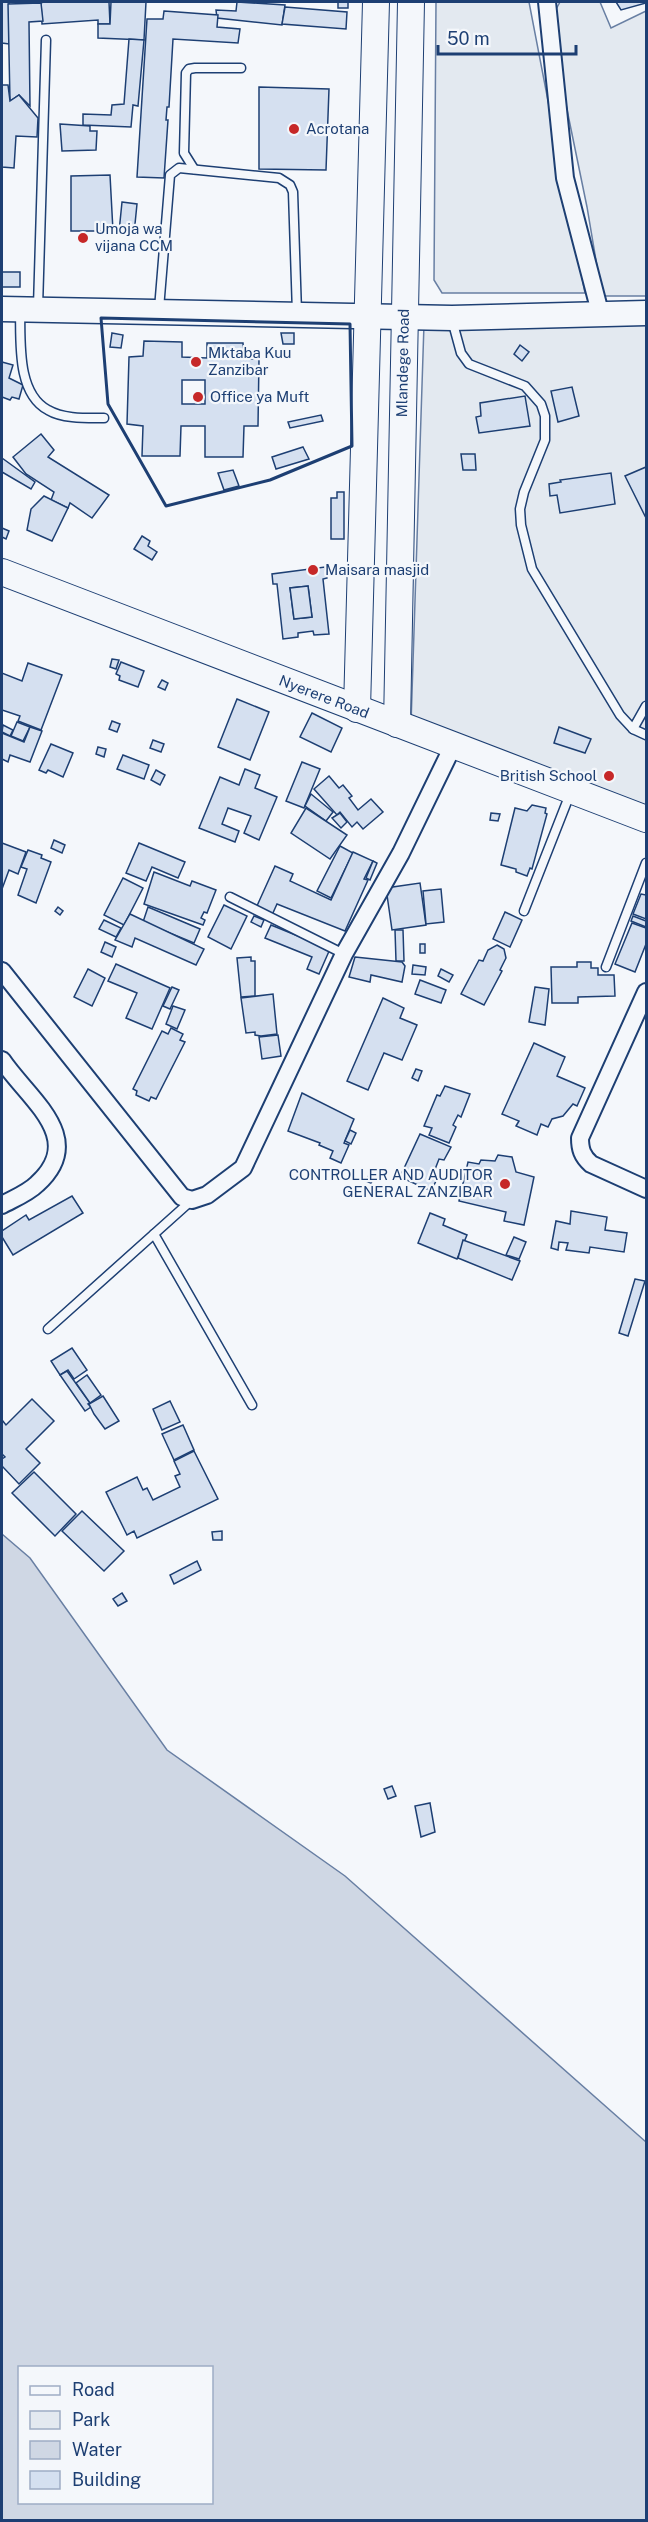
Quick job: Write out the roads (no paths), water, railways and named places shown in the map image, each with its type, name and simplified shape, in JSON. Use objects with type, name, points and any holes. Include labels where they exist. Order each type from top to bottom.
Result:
[{"type":"main road","points":[[357,709],[376,2]]},
{"type":"main road","name":"Mlandege Road","points":[[397,724],[411,2]]},
{"type":"main road","name":"Nyerere Road","points":[[2,572],[646,819]]},
{"type":"street","points":[[547,2],[565,178],[601,315]]},
{"type":"street","points":[[20,310],[452,318],[646,313]]},
{"type":"street","points":[[2,971],[182,1197],[192,1200],[207,1195],[243,1168],[344,954],[401,853],[453,746]]},
{"type":"street","points":[[646,992],[580,1138],[580,1149],[584,1158],[591,1164],[646,1189]]},
{"type":"street","points":[[2,1060],[57,1132],[58,1150],[54,1166],[36,1185],[2,1205]]},
{"type":"lane","points":[[46,40],[20,310],[25,375],[29,389],[47,410],[57,414],[104,418]]},
{"type":"lane","points":[[194,169],[183,153],[186,73],[189,69],[195,68],[242,68]]},
{"type":"lane","points":[[159,312],[170,175],[179,168],[279,178],[290,185],[293,192],[297,315]]},
{"type":"lane","points":[[452,318],[461,353],[469,364],[525,386],[541,404],[545,416],[545,440],[524,492],[520,509],[521,525],[532,569],[620,715],[633,729],[646,735]]},
{"type":"lane","points":[[633,729],[646,706]]},
{"type":"lane","points":[[524,910],[571,790]]},
{"type":"lane","points":[[606,967],[646,863]]},
{"type":"lane","points":[[230,897],[344,954]]},
{"type":"lane","points":[[48,1329],[192,1200]]},
{"type":"lane","points":[[154,1234],[252,1405]]},
{"type":"water","points":[[2,1534],[30,1558],[167,1750],[345,1876],[646,2142],[646,2520],[2,2520]]},
{"type":"place","name":"Acrotana","points":[[294,129]]},
{"type":"place","name":"Umoja wa vijana CCM","points":[[83,238]]},
{"type":"place","name":"Mktaba Kuu Zanzibar","points":[[196,362]]},
{"type":"place","name":"Office ya Muft","points":[[198,397]]},
{"type":"place","name":"Maisara masjid","points":[[313,570]]},
{"type":"place","name":"British School","points":[[609,776]]},
{"type":"place","name":"CONTROLLER AND AUDITOR GENERAL ZANZIBAR","points":[[505,1184]]}]
